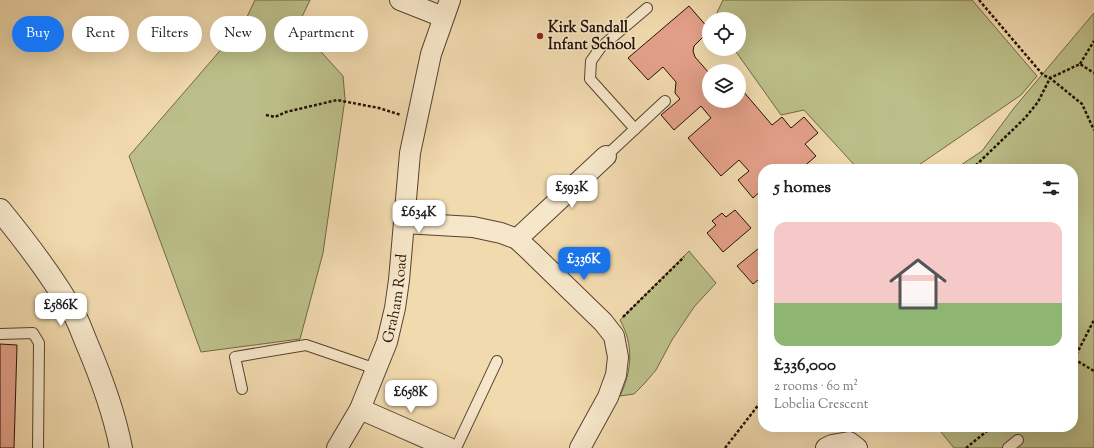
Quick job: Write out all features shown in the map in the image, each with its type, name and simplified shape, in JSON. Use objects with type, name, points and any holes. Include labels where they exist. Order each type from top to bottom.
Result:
[{"type":"street","points":[[400,0],[447,9]]},
{"type":"street","name":"Graham Road","points":[[337,448],[360,409],[387,342],[395,308],[399,280],[410,153],[431,54],[447,9]]},
{"type":"street","points":[[517,239],[606,156]]},
{"type":"street","points":[[0,210],[24,239],[76,317],[95,362],[110,405],[121,448]]},
{"type":"street","points":[[404,224],[473,227],[501,233],[517,239],[610,330],[614,336],[618,357],[616,376],[608,397],[580,448]]},
{"type":"street","points":[[360,409],[449,448]]},
{"type":"street","points":[[826,448],[832,445],[849,442],[857,448]]},
{"type":"lane","points":[[635,130],[590,79],[591,61],[601,47],[648,8]]},
{"type":"lane","points":[[606,156],[665,101]]},
{"type":"lane","points":[[0,334],[33,333],[39,343],[38,448]]},
{"type":"lane","points":[[242,389],[236,357],[306,345],[376,369]]},
{"type":"lane","points":[[456,448],[497,361]]},
{"type":"lane","points":[[1008,448],[1018,440]]},
{"type":"path","points":[[979,0],[1043,75],[1050,78],[1082,104],[1094,130]]},
{"type":"path","points":[[977,164],[1025,118],[1038,102],[1050,78],[1080,64],[1094,41]]},
{"type":"path","points":[[1080,64],[1094,73]]},
{"type":"path","points":[[266,115],[275,117],[286,112],[337,100],[379,108],[399,115],[417,118]]},
{"type":"path","points":[[610,330],[684,257]]},
{"type":"path","points":[[1078,351],[1094,320]]},
{"type":"path","points":[[1078,361],[1094,371]]},
{"type":"path","points":[[725,448],[758,405]]},
{"type":"path","points":[[966,448],[986,432]]},
{"type":"green space","points":[[255,0],[310,0],[302,16],[274,16],[274,52],[321,52],[343,76],[345,99],[323,253],[300,339],[201,352],[129,156],[219,52],[266,52],[266,16],[247,16]]},
{"type":"green space","points":[[723,0],[972,0],[1037,76],[1021,95],[920,164],[853,164],[804,110],[781,115],[739,56],[746,56],[746,12],[717,12]]},
{"type":"green space","points":[[1094,13],[1094,448],[954,448],[941,432],[1078,432],[1078,164],[962,164],[982,151],[1014,108]]},
{"type":"green space","points":[[689,251],[716,283],[694,307],[672,340],[656,370],[634,394],[620,396],[627,377],[630,358],[628,339],[620,320]]},
{"type":"building","points":[[689,6],[702,21],[702,38],[694,46],[693,51],[695,57],[702,65],[702,107],[701,106],[674,130],[661,115],[680,99],[675,93],[676,82],[663,67],[648,80],[628,58]]},
{"type":"building","points":[[746,95],[772,125],[782,117],[791,128],[804,117],[818,133],[805,144],[816,156],[807,164],[758,164],[758,194],[753,198],[738,180],[749,171],[739,160],[721,176],[688,138],[711,118],[703,108],[746,108]]},
{"type":"building","points":[[735,210],[751,228],[723,252],[707,233],[716,225],[712,221],[722,213],[726,217]]},
{"type":"building","points":[[758,249],[758,280],[753,284],[737,266]]},
{"type":"building","points":[[0,344],[17,345],[14,448],[0,448]]},
{"type":"place","name":"Kirk Sandall Infant School","points":[[540,36]]}]
